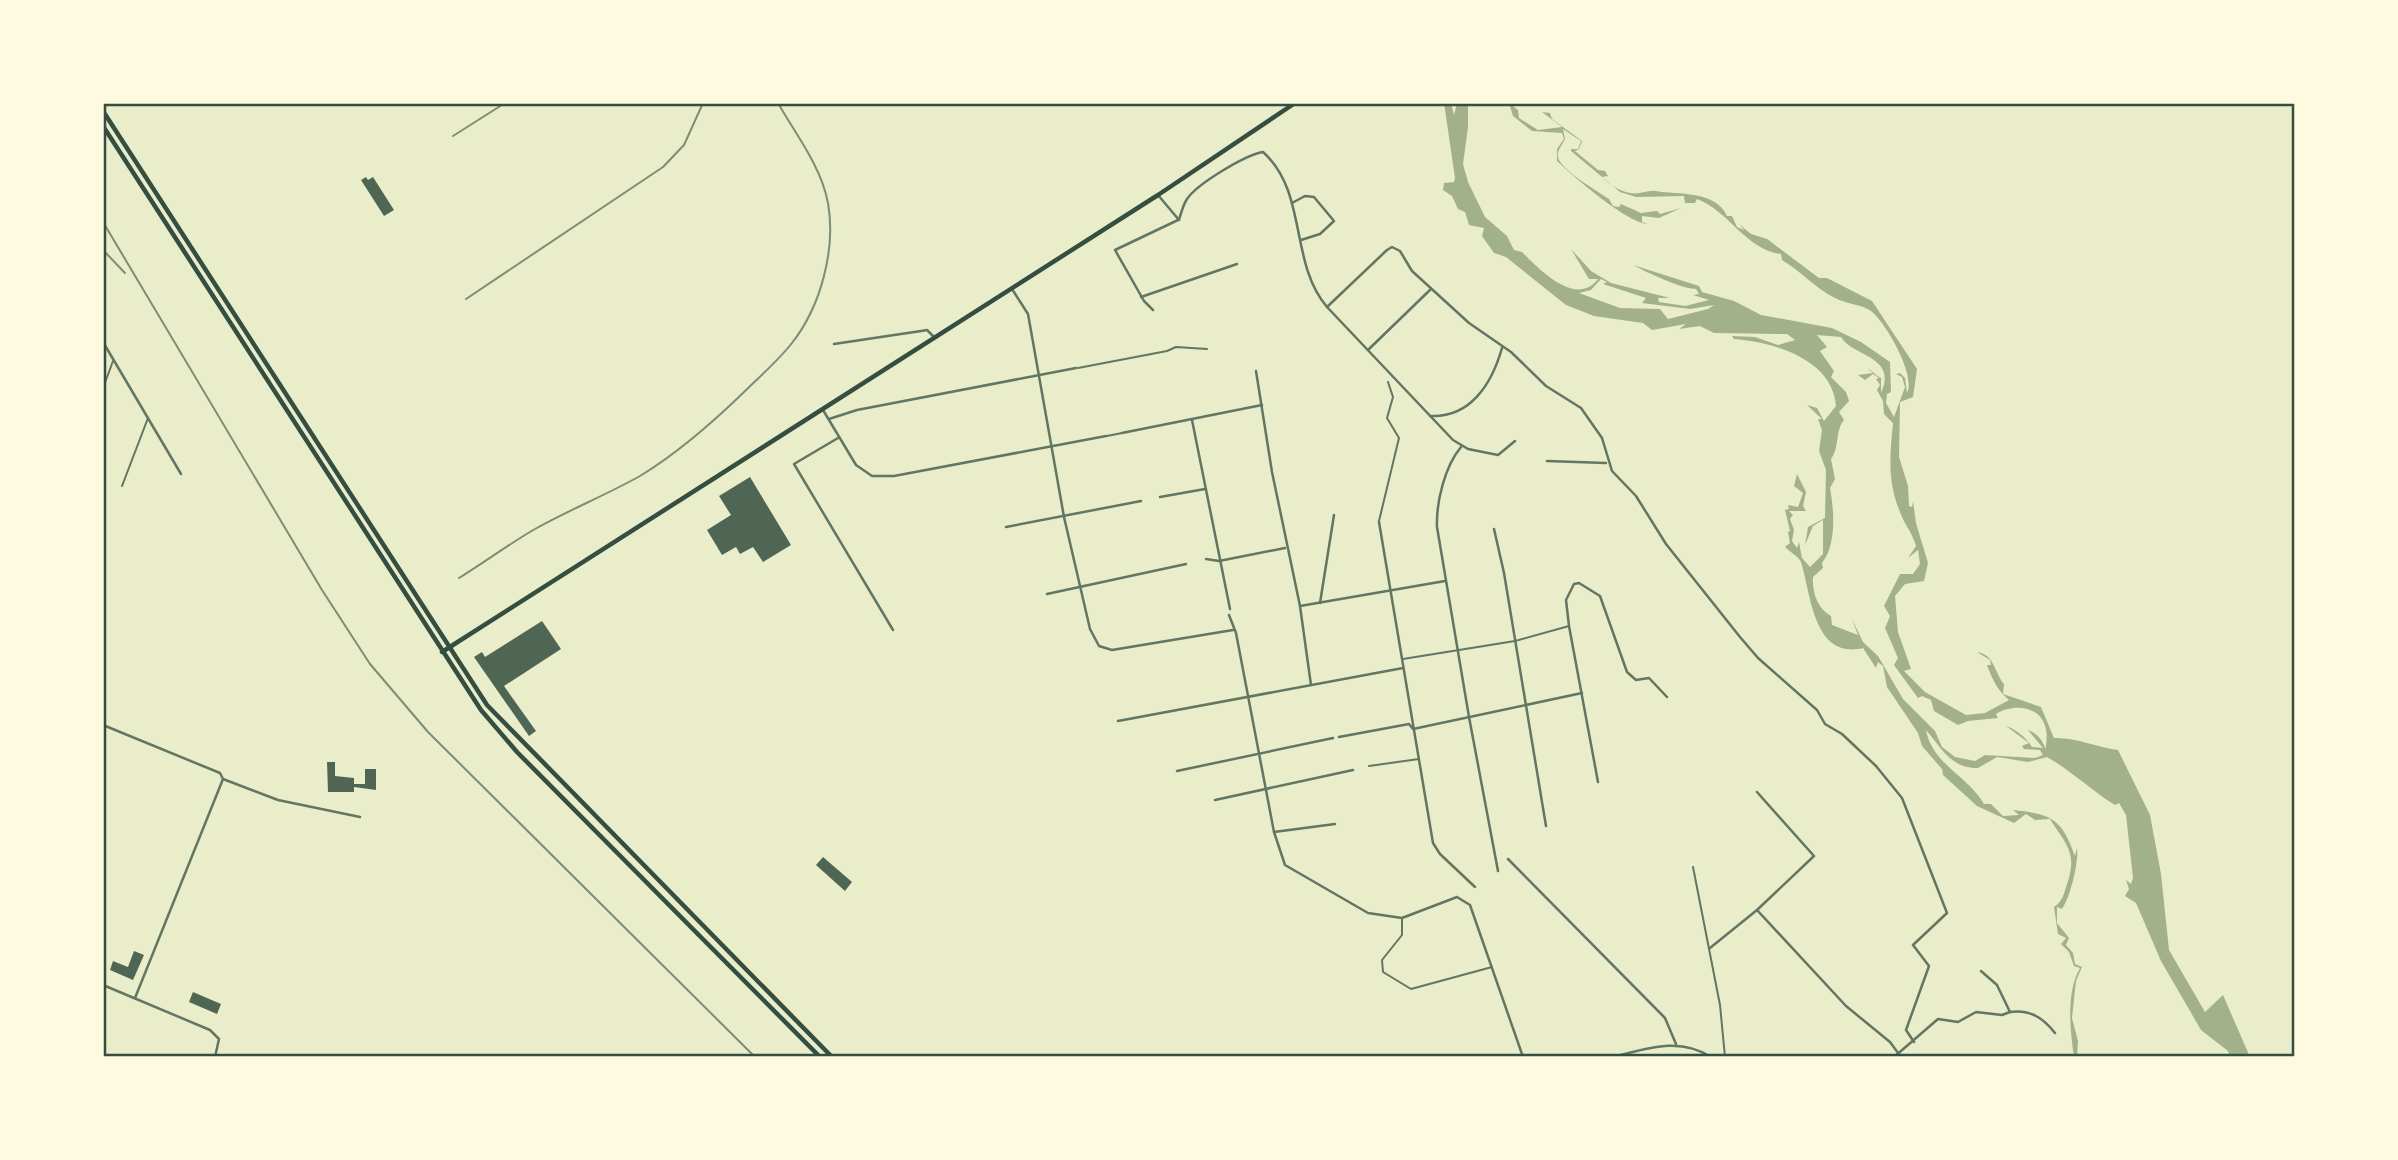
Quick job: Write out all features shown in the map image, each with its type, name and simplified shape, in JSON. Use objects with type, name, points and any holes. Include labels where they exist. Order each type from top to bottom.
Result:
[{"type":"main road","points":[[1274,117],[1289,103]]},
{"type":"main road","points":[[442,652],[1158,195],[1295,103]]},
{"type":"main road","points":[[103,111],[487,705],[523,746],[832,1057]]},
{"type":"main road","points":[[103,126],[481,710],[517,752],[820,1057]]},
{"type":"main road","points":[[232,327],[239,323]]},
{"type":"main road","points":[[301,432],[308,428]]},
{"type":"main road","points":[[339,493],[345,489]]},
{"type":"main road","points":[[400,587],[406,583]]},
{"type":"main road","points":[[452,667],[458,663]]},
{"type":"main road","points":[[517,752],[523,746]]},
{"type":"main road","points":[[582,818],[588,811]]},
{"type":"main road","points":[[772,1008],[778,1002]]},
{"type":"street","points":[[1153,310],[1142,297],[1115,250],[1179,220],[1188,198],[1246,157],[1260,152],[1273,161],[1282,173],[1313,288],[1327,307],[1461,447],[1498,455],[1516,441]]},
{"type":"street","points":[[1158,195],[1179,220]]},
{"type":"street","points":[[1292,203],[1305,196],[1314,197],[1334,221],[1320,234],[1301,240]]},
{"type":"street","points":[[1327,307],[1392,247],[1400,251],[1412,271],[1431,289],[1502,348],[1511,352],[1546,386],[1581,408],[1602,438],[1612,471],[1650,515],[1666,544],[1749,647],[1817,710],[1829,728],[1842,734],[1875,766],[1905,803],[1947,913],[1913,945],[1929,966],[1906,1030],[1914,1042]]},
{"type":"street","points":[[1142,297],[1237,264]]},
{"type":"street","points":[[1012,288],[1028,314],[1064,517],[1090,629],[1099,646],[1112,650],[1233,630]]},
{"type":"street","points":[[1369,349],[1431,289]]},
{"type":"street","points":[[834,344],[927,330],[934,338]]},
{"type":"street","points":[[103,342],[181,474]]},
{"type":"street","points":[[1430,416],[1460,412],[1487,385],[1502,348]]},
{"type":"street","points":[[830,419],[1076,368]]},
{"type":"street","points":[[1255,372],[1300,606],[1311,685]]},
{"type":"street","points":[[1122,433],[1262,405]]},
{"type":"street","points":[[822,409],[856,465],[872,477],[894,476],[1106,436]]},
{"type":"street","points":[[1192,420],[1230,609]]},
{"type":"street","points":[[838,438],[794,464],[893,630]]},
{"type":"street","points":[[1461,447],[1451,458],[1436,514],[1457,650],[1499,871]]},
{"type":"street","points":[[1546,461],[1608,462]]},
{"type":"street","points":[[1160,497],[1205,489]]},
{"type":"street","points":[[1006,527],[1141,500]]},
{"type":"street","points":[[1320,603],[1334,515]]},
{"type":"street","points":[[1379,522],[1433,843],[1440,854],[1475,887]]},
{"type":"street","points":[[1493,529],[1528,707],[1546,826]]},
{"type":"street","points":[[1206,559],[1219,561],[1287,548]]},
{"type":"street","points":[[1047,594],[1186,564]]},
{"type":"street","points":[[1300,606],[1447,581]]},
{"type":"street","points":[[1598,782],[1569,626],[1566,600],[1574,584],[1597,592],[1627,672],[1636,680],[1649,678],[1667,697]]},
{"type":"street","points":[[1229,615],[1281,858],[1294,872],[1368,913],[1402,918],[1457,897],[1470,905],[1523,1057]]},
{"type":"street","points":[[1118,721],[1403,668]]},
{"type":"street","points":[[1413,729],[1528,707],[1582,693]]},
{"type":"street","points":[[1339,737],[1409,724],[1413,729]]},
{"type":"street","points":[[103,725],[220,773],[223,779],[278,800],[360,817]]},
{"type":"street","points":[[1177,771],[1333,738]]},
{"type":"street","points":[[1215,800],[1353,770]]},
{"type":"street","points":[[135,998],[223,779]]},
{"type":"street","points":[[1710,948],[1757,910],[1814,856],[1757,792]]},
{"type":"street","points":[[1274,832],[1335,824]]},
{"type":"street","points":[[1508,859],[1665,1018],[1676,1044]]},
{"type":"street","points":[[1757,910],[1846,1006],[1890,1042],[1898,1056],[1938,1019],[1955,1022],[1976,1012],[2002,1015],[2010,1012],[2040,1016],[2049,1022],[2055,1033]]},
{"type":"street","points":[[1981,971],[1997,985],[2010,1012]]},
{"type":"street","points":[[103,985],[209,1030],[219,1039],[215,1057]]},
{"type":"street","points":[[1612,1057],[1676,1044],[1699,1049],[1711,1057]]},
{"type":"lane","points":[[1076,368],[1167,351],[1175,346],[1207,349]]},
{"type":"lane","points":[[103,388],[114,360]]},
{"type":"lane","points":[[1379,522],[1399,438],[1387,418],[1393,397],[1388,382]]},
{"type":"lane","points":[[122,486],[149,418]]},
{"type":"lane","points":[[1106,436],[1122,433]]},
{"type":"lane","points":[[1402,659],[1515,641],[1569,626]]},
{"type":"lane","points":[[1369,766],[1419,759]]},
{"type":"lane","points":[[1693,867],[1710,948],[1725,1057]]},
{"type":"lane","points":[[1402,918],[1402,935],[1382,960],[1383,972],[1411,989],[1492,967]]},
{"type":"shaded area","points":[[1444,103],[1451,103],[1454,115],[1457,103],[1468,103],[1463,164],[1468,182],[1485,217],[1507,236],[1514,250],[1522,252],[1548,276],[1569,288],[1579,289],[1589,287],[1598,279],[1589,279],[1571,249],[1591,271],[1611,283],[1670,298],[1658,298],[1659,302],[1685,306],[1709,300],[1693,295],[1699,294],[1696,289],[1674,284],[1633,265],[1699,286],[1702,292],[1734,301],[1761,315],[1832,328],[1861,342],[1890,362],[1891,392],[1887,394],[1886,403],[1894,417],[1905,387],[1902,377],[1896,374],[1900,373],[1905,378],[1907,393],[1907,374],[1891,337],[1871,311],[1828,294],[1782,260],[1781,254],[1769,251],[1747,238],[1719,212],[1697,199],[1695,203],[1685,203],[1684,196],[1636,197],[1620,192],[1612,185],[1630,193],[1653,191],[1695,195],[1714,202],[1727,216],[1732,216],[1737,227],[1744,230],[1739,224],[1751,234],[1767,239],[1819,278],[1827,278],[1872,301],[1917,369],[1913,397],[1900,402],[1899,457],[1908,486],[1909,506],[1912,507],[1913,501],[1916,523],[1928,563],[1924,581],[1905,584],[1895,596],[1898,632],[1911,669],[1904,671],[1925,692],[1966,715],[1985,713],[2009,700],[2003,694],[2041,707],[2054,738],[2118,750],[2150,815],[2161,874],[2169,950],[2205,1012],[2223,995],[2250,1057],[2230,1057],[2228,1051],[2201,1030],[2161,961],[2136,903],[2125,896],[2129,889],[2126,880],[2131,884],[2133,878],[2126,815],[2119,803],[2115,805],[2047,757],[2028,762],[1997,757],[1978,768],[1961,765],[1948,756],[1926,730],[1935,752],[1969,785],[1984,804],[1991,804],[2003,816],[2019,815],[2013,810],[2047,817],[2054,821],[2060,827],[2075,856],[2077,848],[2075,871],[2068,897],[2062,909],[2057,907],[2057,923],[2069,938],[2066,945],[2073,953],[2075,964],[2082,967],[2076,981],[2072,1018],[2078,1041],[2077,1057],[2074,1057],[2070,1023],[2071,1000],[2073,988],[2080,968],[2074,966],[2069,952],[2061,944],[2066,938],[2058,934],[2054,907],[2063,897],[2070,873],[2069,849],[2050,819],[2035,820],[2026,814],[2014,823],[1977,806],[1943,775],[1942,769],[1922,746],[1918,733],[1887,687],[1883,666],[1878,662],[1876,668],[1863,648],[1846,649],[1834,644],[1824,634],[1812,606],[1801,562],[1785,547],[1790,543],[1790,531],[1785,510],[1789,509],[1788,505],[1798,507],[1803,493],[1794,486],[1797,474],[1806,492],[1803,506],[1806,511],[1789,511],[1793,515],[1790,519],[1794,530],[1792,541],[1797,548],[1799,542],[1802,558],[1810,567],[1823,554],[1823,520],[1813,526],[1805,545],[1808,527],[1825,518],[1826,470],[1819,451],[1822,430],[1818,419],[1822,419],[1807,405],[1817,408],[1824,421],[1836,406],[1832,390],[1825,377],[1799,356],[1784,349],[1734,339],[1732,336],[1755,337],[1778,345],[1795,340],[1787,334],[1714,333],[1700,326],[1679,329],[1686,324],[1652,330],[1643,323],[1594,316],[1566,305],[1506,257],[1494,253],[1482,236],[1484,228],[1469,225],[1465,212],[1458,209],[1452,196],[1443,190],[1444,183],[1454,182],[1455,178]],"holes":[[[1601,279],[1607,282],[1603,284],[1646,298],[1642,303],[1690,309],[1714,305],[1668,319],[1660,309],[1620,308],[1579,293],[1591,290]],[[1817,335],[1841,337],[1879,364],[1884,371],[1885,381],[1881,393],[1881,378],[1867,368],[1873,373],[1858,375],[1865,380],[1873,374],[1879,378],[1876,379],[1880,385],[1877,390],[1883,401],[1884,414],[1893,423],[1890,457],[1893,489],[1916,546],[1908,558],[1918,550],[1920,564],[1913,574],[1900,574],[1884,606],[1890,616],[1885,628],[1898,658],[1894,665],[1918,698],[1922,696],[1931,700],[1934,711],[1958,725],[1968,721],[1998,718],[1996,714],[2010,709],[2031,710],[2042,719],[2046,729],[2046,749],[2040,738],[2028,730],[2043,748],[2032,747],[2029,743],[2022,746],[2024,749],[2040,750],[2043,755],[2035,758],[1985,755],[1975,761],[1955,757],[1942,747],[1935,731],[1903,699],[1878,656],[1863,642],[1852,619],[1858,635],[1832,625],[1831,616],[1819,604],[1813,588],[1813,577],[1823,568],[1822,563],[1832,537],[1830,488],[1835,479],[1831,459],[1844,420],[1839,412],[1849,401],[1846,392],[1831,377],[1834,371],[1820,351],[1827,347]]]},
{"type":"shaded area","points":[[1509,103],[1518,110],[1519,118],[1538,130],[1562,127],[1542,112],[1550,113],[1552,119],[1582,141],[1579,149],[1575,151],[1598,170],[1605,171],[1608,176],[1602,177],[1571,151],[1578,149],[1581,141],[1563,129],[1565,139],[1558,152],[1559,160],[1575,176],[1609,199],[1613,206],[1619,207],[1621,204],[1641,213],[1657,211],[1660,214],[1681,208],[1659,218],[1642,216],[1642,222],[1648,224],[1639,222],[1627,216],[1601,198],[1557,161],[1557,149],[1564,139],[1562,133],[1532,131],[1513,116]]},
{"type":"shaded area","points":[[1977,652],[1991,660],[2004,684],[2003,694],[1987,665],[1991,665],[1990,660]]},
{"type":"shaded area","points":[[2006,726],[2020,734],[2028,742]]},
{"type":"building","points":[[366,177],[368,180],[373,177],[394,210],[384,216],[361,180]]},
{"type":"building","points":[[750,477],[791,545],[763,562],[753,547],[740,554],[736,547],[722,555],[707,530],[731,515],[719,496]]},
{"type":"building","points":[[542,621],[561,649],[504,686],[536,731],[529,736],[474,657],[482,652],[485,657]]},
{"type":"building","points":[[327,762],[335,762],[335,776],[354,778],[354,784],[365,784],[365,769],[376,769],[376,790],[354,787],[354,792],[328,792]]},
{"type":"building","points":[[823,857],[852,882],[845,891],[816,865]]},
{"type":"building","points":[[134,951],[144,955],[133,980],[110,970],[113,961],[128,967]]},
{"type":"building","points":[[193,992],[221,1004],[217,1014],[189,1002]]},
{"type":"railway","points":[[453,136],[505,103]]},
{"type":"railway","points":[[466,299],[663,167],[684,145],[703,103]]},
{"type":"railway","points":[[459,578],[535,529],[627,483],[668,458],[731,405],[787,350],[802,328],[824,276],[830,221],[820,176],[778,103]]},
{"type":"railway","points":[[103,222],[322,590],[370,664],[428,732],[755,1057]]},
{"type":"railway","points":[[103,250],[125,273]]}]
